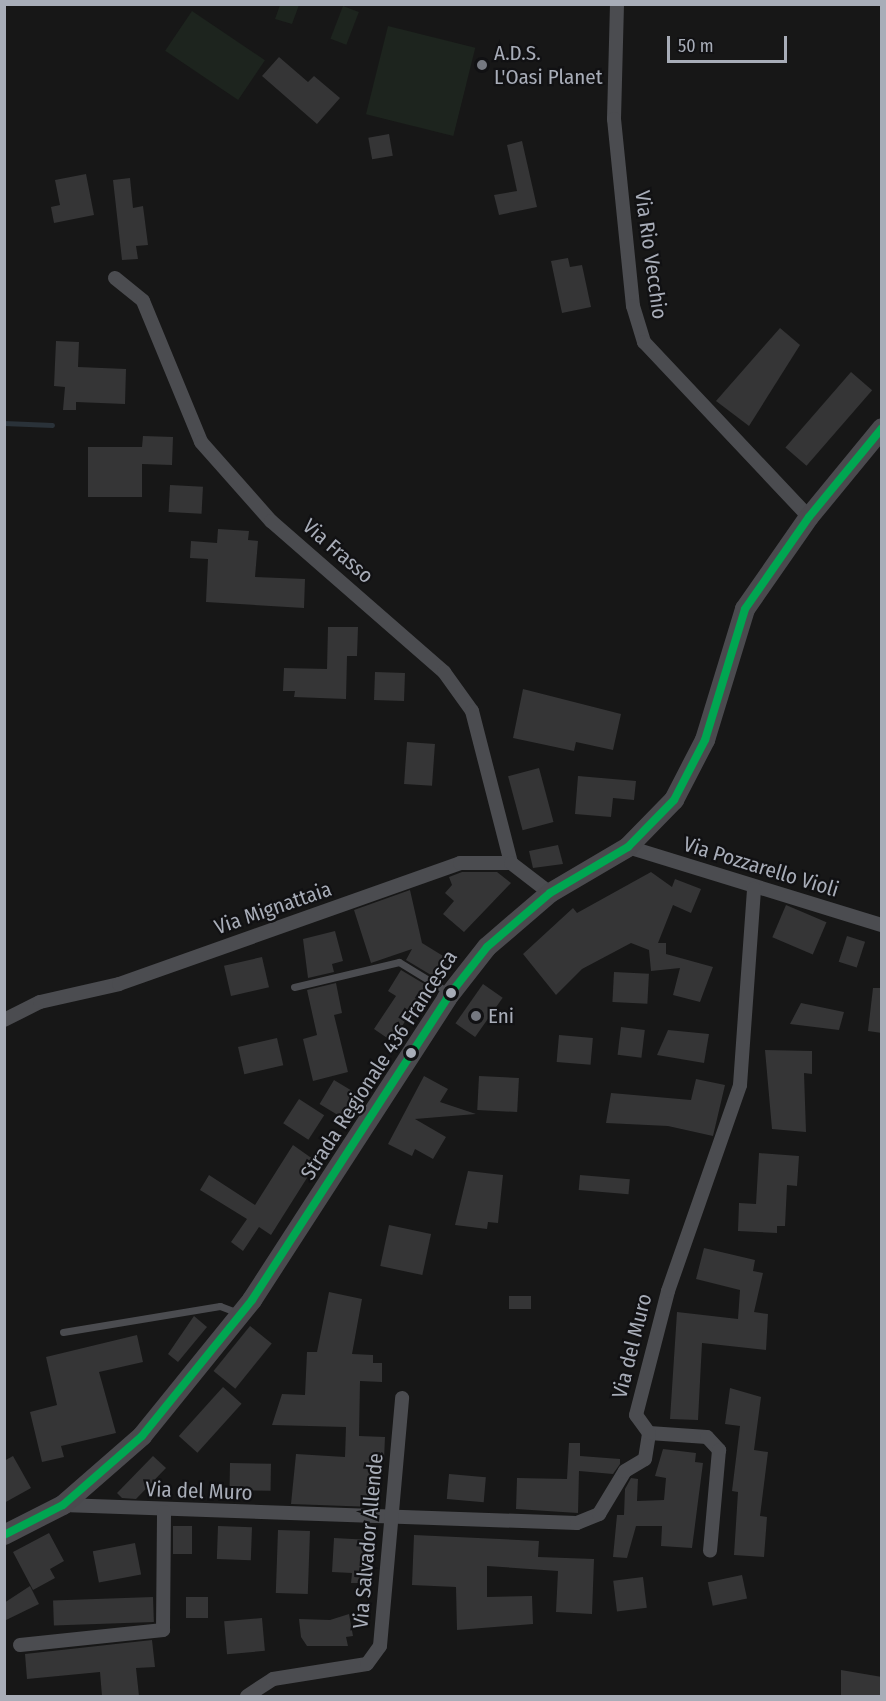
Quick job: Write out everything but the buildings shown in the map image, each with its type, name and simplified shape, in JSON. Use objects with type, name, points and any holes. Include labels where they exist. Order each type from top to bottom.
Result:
[{"type":"street","name":"Via Rio Vecchio","points":[[617,4],[614,119],[633,306],[644,342],[809,517]]},
{"type":"street","name":"Via Frasso","points":[[115,278],[142,301],[201,442],[272,521],[444,672],[472,711],[511,863]]},
{"type":"street","name":"Strada Regionale 436 Francesca","points":[[4,1535],[63,1505],[142,1436],[240,1314],[450,993],[487,947],[550,893],[628,847],[674,800],[688,776],[745,609],[809,517],[882,428]]},
{"type":"street","name":"Via Pozzarello Violi","points":[[628,847],[754,888],[882,925]]},
{"type":"street","name":"Via Mignattaia","points":[[4,1020],[40,1002],[119,984],[459,863],[511,863]]},
{"type":"street","points":[[511,863],[550,893]]},
{"type":"street","name":"Via del Muro","points":[[63,1505],[164,1512],[391,1519],[589,1520],[625,1471],[645,1459],[649,1433],[636,1415],[668,1291],[740,1085],[754,888]]},
{"type":"street","name":"Via Salvador Allende","points":[[247,1696],[273,1679],[367,1664],[380,1646],[402,1398]]},
{"type":"street","points":[[649,1433],[707,1437],[718,1450],[710,1551]]},
{"type":"street","points":[[20,1645],[163,1630],[164,1512]]},
{"type":"lane","points":[[294,987],[399,962],[450,993]]},
{"type":"lane","points":[[63,1332],[220,1306],[240,1314]]},
{"type":"shaded area","points":[[280,5],[299,5],[292,24],[275,19]]},
{"type":"shaded area","points":[[343,6],[359,12],[346,45],[330,39]]},
{"type":"shaded area","points":[[192,11],[265,60],[238,100],[165,51]]},
{"type":"shaded area","points":[[388,26],[475,48],[453,136],[366,114]]},
{"type":"waterway","points":[[4,423],[52,425]]},
{"type":"transit line","points":[[4,1535],[63,1505],[142,1436],[252,1300],[447,998],[487,947],[550,893],[628,847],[674,800],[705,740],[745,609],[809,517],[882,428]]},
{"type":"place","name":"A.D.S. L'Oasi Planet","points":[[482,65]]},
{"type":"place","name":"Eni","points":[[476,1016]]}]
